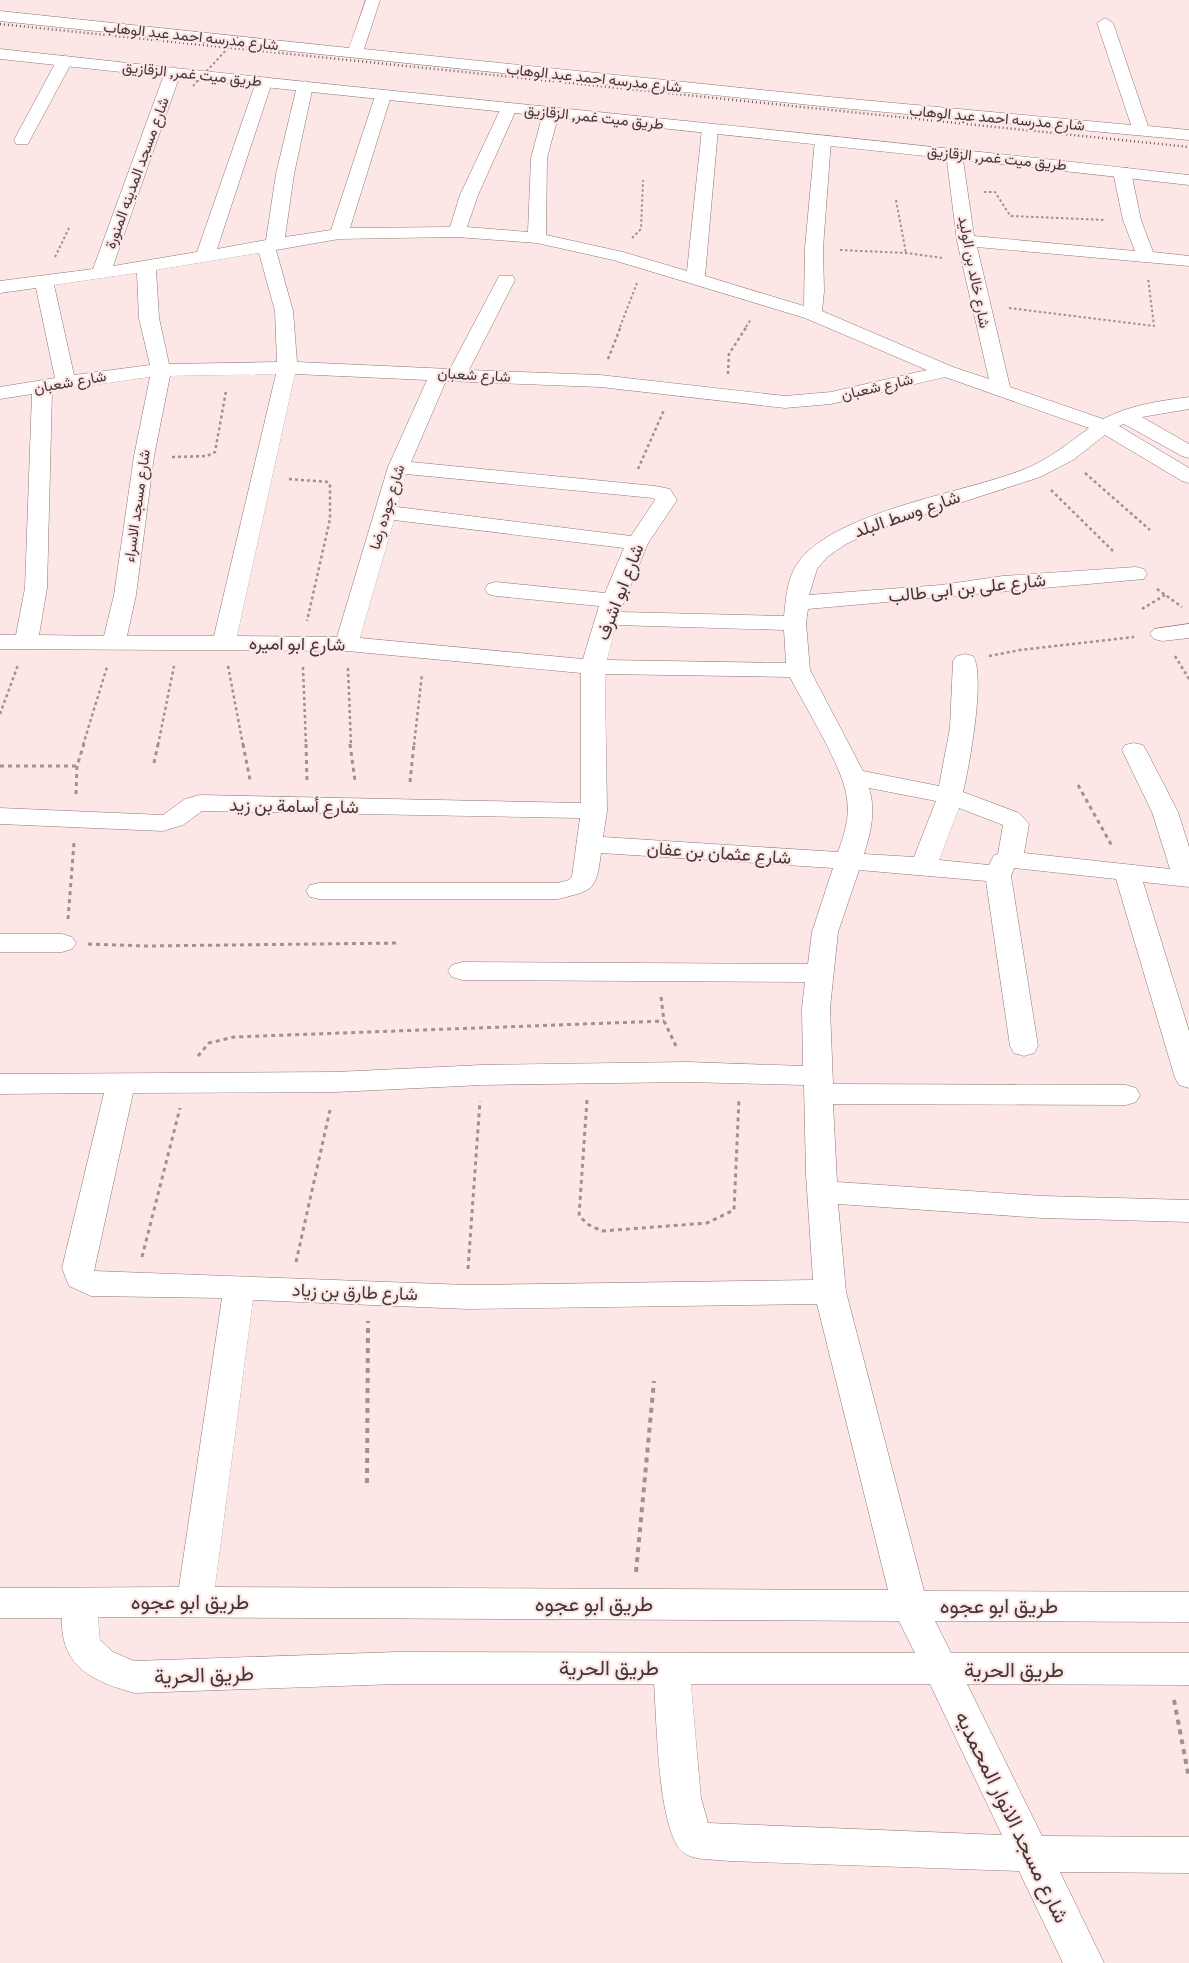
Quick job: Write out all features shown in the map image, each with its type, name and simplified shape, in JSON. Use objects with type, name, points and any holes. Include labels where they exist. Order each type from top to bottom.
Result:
[{"type":"main road","points":[[355,54],[373,0]]},
{"type":"main road","name":"شارع مدرسه احمد عبد الوهاب","points":[[0,16],[355,54],[1142,132],[1189,135]]},
{"type":"main road","points":[[1105,23],[1142,132]]},
{"type":"main road","name":"طريق ميت غمر, الزقازيق","points":[[0,42],[1189,165]]},
{"type":"main road","name":"طريق ميت غمر, الزقازيق","points":[[0,54],[383,96],[954,153],[1189,180]]},
{"type":"main road","points":[[22,140],[65,60]]},
{"type":"main road","name":"شارع مسجد المدينه المنورة","points":[[101,273],[173,72]]},
{"type":"main road","points":[[205,256],[264,82]]},
{"type":"main road","points":[[224,643],[287,368],[284,312],[271,245],[305,86]]},
{"type":"main road","points":[[339,234],[383,96]]},
{"type":"main road","points":[[457,232],[469,195],[509,108]]},
{"type":"main road","points":[[537,238],[539,158],[551,112]]},
{"type":"main road","points":[[696,280],[710,128]]},
{"type":"main road","points":[[812,314],[815,291],[814,248],[824,140]]},
{"type":"main road","name":"شارع خالد بن الوليد","points":[[954,153],[970,262],[1001,390]]},
{"type":"main road","points":[[1122,172],[1132,220],[1146,257]]},
{"type":"main road","points":[[0,287],[101,273],[146,264],[339,234],[457,232],[537,238],[617,256],[812,314],[859,332],[946,371],[1104,426],[1189,476]]},
{"type":"main road","points":[[966,241],[1189,261]]},
{"type":"main road","points":[[146,264],[149,318],[161,370]]},
{"type":"main road","name":"شارع جوده رضا","points":[[347,644],[398,467],[448,374],[506,280]]},
{"type":"main road","points":[[44,281],[66,382]]},
{"type":"main road","name":"شارع شعبان","points":[[0,393],[120,374],[161,370],[287,368],[600,381],[726,397],[785,402],[811,401],[946,371]]},
{"type":"main road","name":"شارع مسجد الاسراء","points":[[114,642],[125,595],[144,456],[161,370]]},
{"type":"main road","points":[[26,642],[36,588],[42,387]]},
{"type":"main road","name":"شارع وسط البلد","points":[[830,1292],[824,1192],[821,1174],[816,1008],[825,932],[860,826],[860,799],[854,777],[798,670],[796,613],[799,586],[806,567],[819,552],[838,539],[883,520],[1033,474],[1066,456],[1104,426],[1124,416],[1154,408],[1189,403]]},
{"type":"main road","points":[[1124,416],[1189,452]]},
{"type":"main road","name":"شارع ابو اشرف","points":[[319,891],[558,891],[578,886],[585,878],[594,812],[593,667],[610,609],[637,543],[666,500],[662,494],[655,492],[398,467]]},
{"type":"main road","points":[[384,512],[637,543]]},
{"type":"main road","name":"شارع على بن ابى طالب","points":[[496,589],[610,609],[796,613],[1003,583],[1136,574]]},
{"type":"main road","points":[[1162,634],[1189,631]]},
{"type":"main road","name":"شارع ابو اميره","points":[[0,642],[347,644],[593,667],[798,670]]},
{"type":"main road","points":[[924,866],[950,796],[963,726],[965,660]]},
{"type":"main road","points":[[1134,750],[1165,812],[1187,879]]},
{"type":"main road","points":[[854,777],[950,796],[1014,820],[1004,866],[1024,1046]]},
{"type":"main road","name":"شارع أسامة بن زيد","points":[[0,816],[162,823],[179,818],[187,809],[195,804],[594,812]]},
{"type":"main road","name":"شارع عثمان بن عفان","points":[[591,844],[924,866],[1004,866],[1127,873],[1187,879]]},
{"type":"main road","points":[[1127,873],[1189,1078]]},
{"type":"main road","points":[[0,943],[62,943]]},
{"type":"main road","points":[[462,971],[820,973]]},
{"type":"main road","points":[[0,1084],[186,1085],[336,1082],[482,1075],[740,1073],[819,1085],[1126,1096]]},
{"type":"main road","name":"شارع طارق بن زياد","points":[[120,1084],[78,1274],[85,1282],[91,1284],[239,1287],[467,1297],[830,1292]]},
{"type":"main road","points":[[824,1192],[1043,1207],[1189,1212]]},
{"type":"main road","points":[[195,1602],[239,1287]]},
{"type":"main road","name":"شارع مسجد الانوار المحمديه","points":[[830,1292],[910,1606],[1084,1963]]},
{"type":"main road","name":"طريق ابو عجوه","points":[[0,1603],[195,1602],[1189,1607]]},
{"type":"main road","name":"طريق الحرية","points":[[81,1603],[80,1636],[91,1657],[109,1670],[134,1677],[397,1668],[1189,1669]]},
{"type":"main road","points":[[671,1668],[682,1798],[687,1826],[698,1840],[729,1843],[1032,1854],[1189,1855]]},
{"type":"path","points":[[193,86],[238,37]]},
{"type":"path","points":[[617,256],[641,229],[643,180]]},
{"type":"path","points":[[959,191],[996,192],[1011,216],[1075,220]]},
{"type":"path","points":[[896,200],[906,253]]},
{"type":"path","points":[[814,248],[906,253],[970,262]]},
{"type":"path","points":[[979,304],[1154,326],[1146,257]]},
{"type":"path","points":[[600,381],[644,264]]},
{"type":"path","points":[[726,397],[729,354],[763,300]]},
{"type":"path","points":[[144,456],[194,457],[215,452],[230,368]]},
{"type":"path","points":[[629,490],[673,389]]},
{"type":"path","points":[[1066,456],[1150,530]]},
{"type":"path","points":[[1033,474],[1136,574]]},
{"type":"path","points":[[262,477],[328,482],[330,486],[330,519],[302,643],[308,806]]},
{"type":"path","points":[[1142,609],[1165,596],[1189,612]]},
{"type":"path","points":[[1020,650],[1162,634]]},
{"type":"path","points":[[0,714],[26,642]]},
{"type":"path","points":[[114,642],[77,766],[68,915],[62,943],[147,946],[400,943]]},
{"type":"path","points":[[154,763],[179,643]]},
{"type":"path","points":[[224,643],[254,805]]},
{"type":"path","points":[[347,644],[350,740],[358,807]]},
{"type":"path","points":[[407,808],[423,668],[427,652]]},
{"type":"path","points":[[0,766],[77,766]]},
{"type":"path","points":[[1078,785],[1127,873]]},
{"type":"path","points":[[135,1285],[186,1085],[200,1052],[209,1043],[234,1038],[664,1021]]},
{"type":"path","points":[[589,1074],[580,1216],[589,1225],[602,1231],[707,1223],[734,1210],[740,1073]]},
{"type":"path","points":[[467,1297],[482,1075]]},
{"type":"path","points":[[289,1289],[336,1082]]},
{"type":"path","points":[[368,1292],[368,1483]]},
{"type":"path","points":[[633,1604],[654,1380]]},
{"type":"railway","points":[[0,24],[1189,147]]}]
